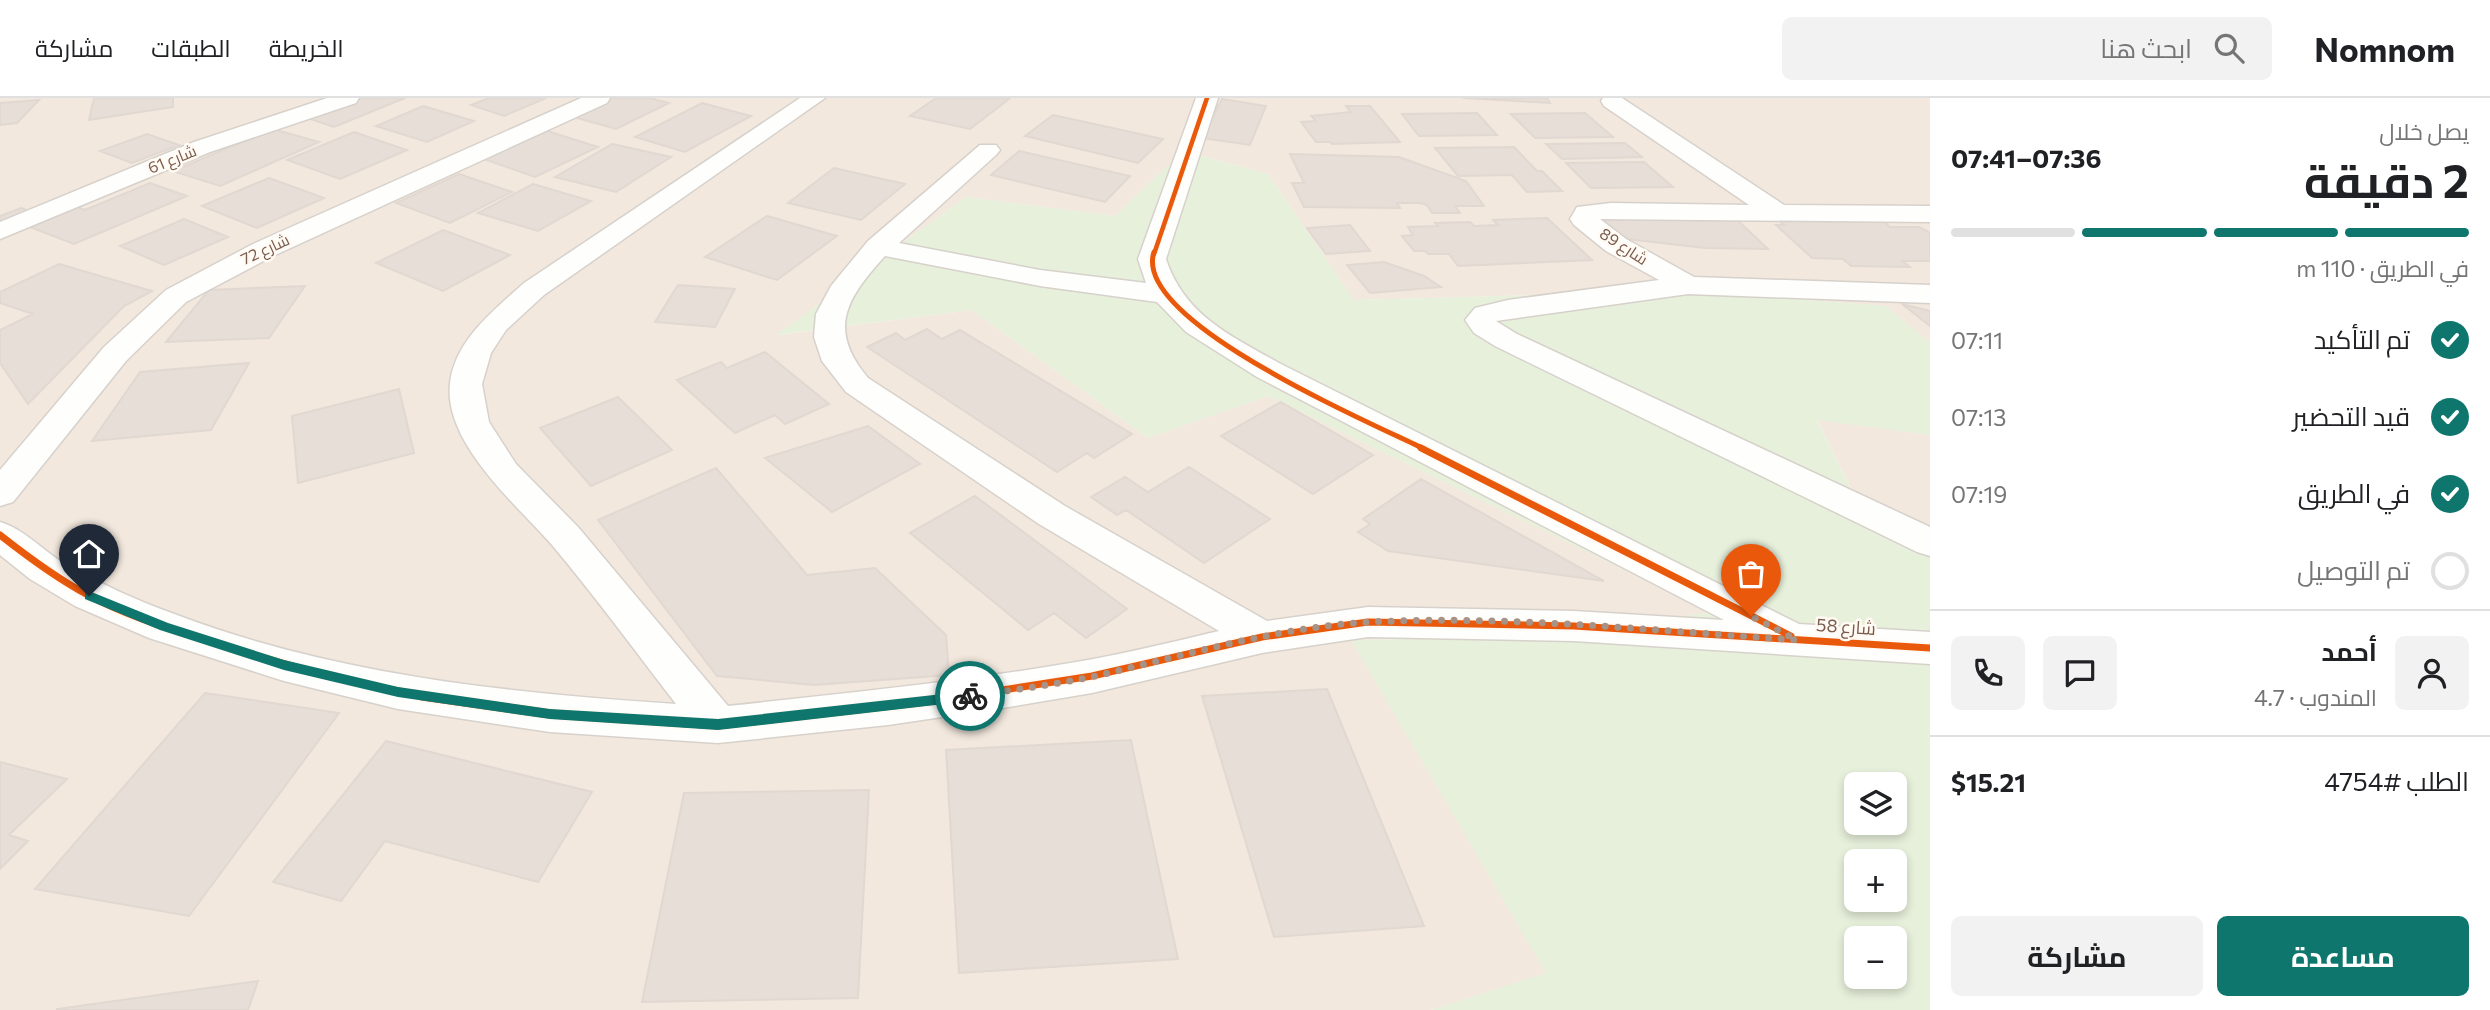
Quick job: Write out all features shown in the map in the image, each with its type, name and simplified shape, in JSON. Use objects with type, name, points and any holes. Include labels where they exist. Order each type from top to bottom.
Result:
[{"type":"street","name":"شارع 61","points":[[0,231],[202,147],[348,98]]},
{"type":"street","name":"شارع 72","points":[[0,494],[115,354],[176,296],[262,250],[599,98]]},
{"type":"street","points":[[718,725],[565,536],[503,472],[472,422],[466,384],[475,352],[495,324],[534,289],[814,98]]},
{"type":"street","points":[[1207,98],[1152,259],[1154,275],[1164,294],[1188,319],[1268,370],[1797,640]]},
{"type":"street","points":[[1612,101],[1776,211]]},
{"type":"street","points":[[988,150],[878,247],[843,286],[831,312],[828,330],[830,350],[839,369],[857,386],[1052,515],[1262,637]]},
{"type":"street","name":"شارع 89","points":[[1930,214],[1776,211],[1586,212],[1583,219],[1616,245],[1688,285],[1930,294]]},
{"type":"street","points":[[878,247],[1040,278],[1164,294]]},
{"type":"street","points":[[1688,285],[1508,309],[1485,314],[1480,320],[1485,327],[1506,340],[1930,543]]},
{"type":"street","points":[[1891,526],[1930,572]]},
{"type":"street","name":"شارع 58","points":[[0,535],[44,569],[89,596],[164,626],[284,665],[398,692],[550,714],[718,725],[888,707],[1003,691],[1092,676],[1262,637],[1368,622],[1460,622],[1930,648]]},
{"type":"shaded area","points":[[0,98],[1930,98],[1930,343],[1885,306],[1688,291],[1354,300],[1268,174],[1184,151],[1115,216],[966,197],[778,335],[972,310],[1148,438],[1268,396],[1712,612],[1554,636],[1352,640],[1547,974],[1431,1010],[0,1010]]},
{"type":"shaded area","points":[[1817,419],[1930,435],[1930,549],[1863,513]]},
{"type":"green space","points":[[1183,151],[1268,174],[1354,300],[1688,291],[1886,306],[1930,343],[1930,435],[1817,420],[1863,513],[1930,549],[1930,1010],[1431,1010],[1546,973],[1351,640],[1554,636],[1710,612],[1268,396],[1148,438],[972,310],[776,335],[966,197],[1115,216]]},
{"type":"building","points":[[94,98],[173,98],[173,107],[89,120]]},
{"type":"building","points":[[358,98],[405,98],[334,127],[307,118]]},
{"type":"building","points":[[489,98],[546,98],[504,116],[471,105]]},
{"type":"building","points":[[608,98],[649,98],[669,103],[616,129],[570,116]]},
{"type":"building","points":[[936,98],[1009,99],[970,129],[910,116]]},
{"type":"building","points":[[1463,98],[1547,98],[1550,103]]},
{"type":"building","points":[[1222,99],[1266,106],[1250,145],[1202,138]]},
{"type":"building","points":[[39,100],[17,123],[0,125],[0,103]]},
{"type":"building","points":[[702,103],[751,116],[685,152],[635,137]]},
{"type":"building","points":[[423,106],[474,121],[427,142],[376,126]]},
{"type":"building","points":[[1346,106],[1370,106],[1400,142],[1316,142],[1301,122],[1316,121],[1311,116],[1351,112]]},
{"type":"building","points":[[1477,113],[1497,135],[1419,136],[1402,114]]},
{"type":"building","points":[[1585,113],[1613,137],[1535,138],[1511,114]]},
{"type":"building","points":[[1053,115],[1163,139],[1138,163],[1025,136]]},
{"type":"building","points":[[273,129],[319,142],[220,186],[173,171]]},
{"type":"building","points":[[544,130],[598,147],[535,177],[481,158]]},
{"type":"building","points":[[354,132],[407,150],[340,179],[287,160]]},
{"type":"building","points":[[147,134],[179,145],[132,163],[100,151]]},
{"type":"building","points":[[1625,143],[1642,157],[1562,159],[1546,144]]},
{"type":"building","points":[[612,144],[671,157],[616,192],[555,177]]},
{"type":"building","points":[[1514,147],[1537,171],[1542,171],[1562,191],[1527,192],[1512,175],[1458,176],[1435,148]]},
{"type":"building","points":[[1019,151],[1130,176],[1105,202],[991,175]]},
{"type":"building","points":[[1290,154],[1399,157],[1466,181],[1484,206],[1455,206],[1460,213],[1432,213],[1427,205],[1420,203],[1397,203],[1400,208],[1304,207],[1292,183],[1304,183]]},
{"type":"building","points":[[1644,162],[1673,187],[1591,188],[1566,163]]},
{"type":"building","points":[[834,168],[905,184],[861,220],[788,203]]},
{"type":"building","points":[[459,174],[512,192],[450,223],[396,203]]},
{"type":"building","points":[[269,178],[324,198],[257,228],[202,206]]},
{"type":"building","points":[[150,183],[187,196],[74,244],[27,226],[76,206],[85,210]]},
{"type":"building","points":[[533,184],[591,201],[538,231],[478,213]]},
{"type":"building","points":[[21,208],[32,212],[0,222],[0,216]]},
{"type":"building","points":[[1732,215],[1768,249],[1705,248],[1618,238],[1600,217]]},
{"type":"building","points":[[767,216],[837,236],[777,280],[705,257]]},
{"type":"building","points":[[1547,218],[1592,260],[1458,266],[1449,254],[1414,251],[1402,236],[1413,235],[1408,227],[1438,226],[1435,223],[1470,222],[1474,226],[1498,225],[1493,220]]},
{"type":"building","points":[[1776,218],[1881,219],[1890,227],[1919,227],[1930,233],[1930,261],[1902,261],[1910,267],[1851,266],[1843,259],[1812,258],[1776,225],[1784,225]]},
{"type":"building","points":[[184,219],[228,237],[164,265],[120,246]]},
{"type":"building","points":[[1350,225],[1370,251],[1326,254],[1307,228]]},
{"type":"building","points":[[443,230],[510,255],[443,291],[376,263]]},
{"type":"building","points":[[1384,262],[1424,276],[1441,287],[1370,293],[1347,265]]},
{"type":"building","points":[[59,264],[152,291],[124,306],[28,404],[0,363],[0,330],[33,314],[0,303],[0,292]]},
{"type":"building","points":[[678,285],[735,289],[715,327],[655,322]]},
{"type":"building","points":[[305,286],[269,338],[166,342],[209,290]]},
{"type":"building","points":[[1902,304],[1930,311],[1930,326]]},
{"type":"building","points":[[927,329],[942,339],[960,330],[1132,434],[1094,458],[1087,453],[1057,472],[867,347],[896,333],[905,340]]},
{"type":"building","points":[[765,352],[829,404],[785,424],[775,415],[735,433],[677,380],[721,362],[727,368]]},
{"type":"building","points":[[249,363],[211,430],[92,441],[140,372]]},
{"type":"building","points":[[399,389],[414,453],[298,483],[292,416]]},
{"type":"building","points":[[618,397],[672,450],[591,486],[540,428]]},
{"type":"building","points":[[1281,402],[1373,455],[1313,494],[1221,436]]},
{"type":"building","points":[[868,426],[920,464],[832,512],[765,458]]},
{"type":"building","points":[[1189,467],[1270,519],[1204,563],[1126,510],[1117,515],[1091,497],[1125,477],[1148,492]]},
{"type":"building","points":[[716,468],[807,575],[875,568],[946,635],[949,675],[814,685],[717,676],[598,520]]},
{"type":"building","points":[[1421,479],[1604,581],[1388,551],[1358,532],[1370,524],[1363,519]]},
{"type":"building","points":[[975,496],[1127,609],[1086,638],[1054,613],[1028,630],[910,533]]},
{"type":"building","points":[[1327,689],[1424,926],[1274,937],[1202,696]]},
{"type":"building","points":[[205,693],[339,713],[189,916],[35,889]]},
{"type":"building","points":[[1131,740],[1178,959],[959,973],[946,750]]},
{"type":"building","points":[[386,741],[592,792],[538,882],[385,841],[341,901],[273,882]]},
{"type":"building","points":[[0,762],[67,779],[9,835],[28,841],[0,869]]},
{"type":"building","points":[[869,790],[858,998],[642,1002],[684,793]]},
{"type":"building","points":[[258,981],[248,1010],[57,1010],[57,1009]]},
{"type":"cycle path","points":[[1207,98],[1152,259],[1158,279],[1168,297],[1196,326],[1268,370],[1791,636]]},
{"type":"cycle path","points":[[0,535],[44,569],[89,596],[164,627],[284,665],[398,692],[550,714],[718,725],[888,707],[1003,691],[1092,676],[1262,637],[1368,622],[1574,626],[1930,648]]},
{"type":"way so far","points":[[970,696],[1092,676],[1262,637],[1368,622],[1574,626],[1797,640],[1751,616]]},
{"type":"route","points":[[89,596],[164,626],[284,665],[398,692],[550,714],[718,725],[970,696]]}]
